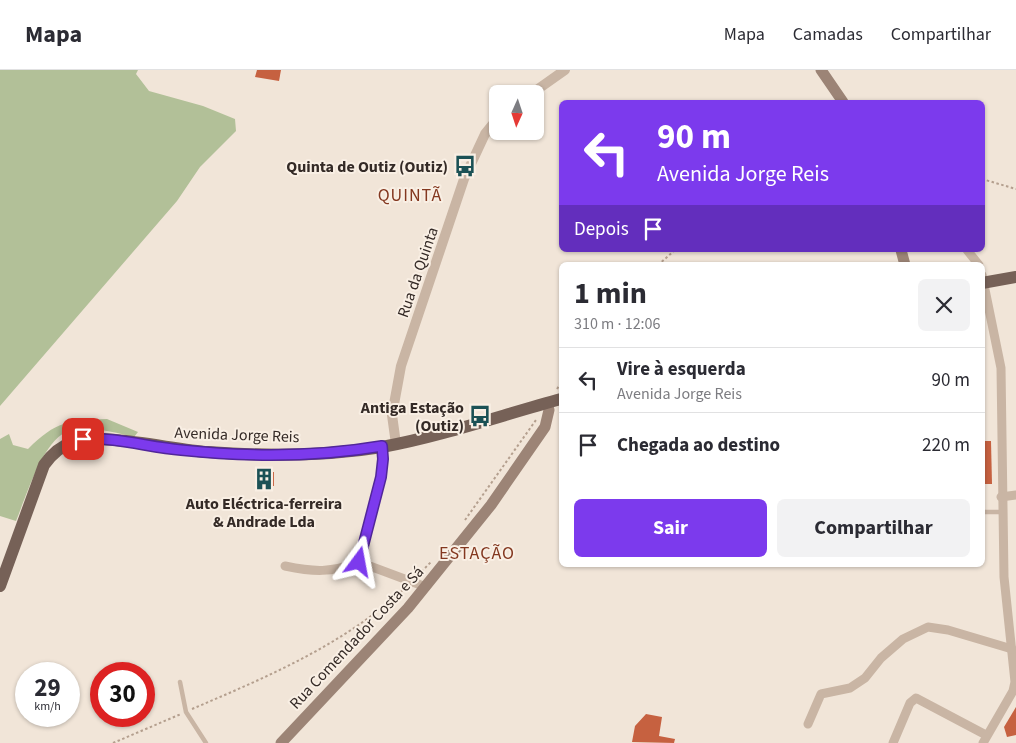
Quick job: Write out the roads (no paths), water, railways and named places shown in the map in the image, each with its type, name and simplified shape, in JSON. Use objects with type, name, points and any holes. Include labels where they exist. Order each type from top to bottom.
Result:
[{"type":"main road","points":[[821,70],[842,100]]},
{"type":"main road","points":[[985,280],[1016,277]]},
{"type":"main road","name":"Avenida Jorge Reis","points":[[0,586],[44,465],[54,453],[72,442],[104,439],[179,450],[228,453],[330,452],[396,444],[559,400]]},
{"type":"main road","name":"Rua Comendador Costa e Sá","points":[[280,743],[426,587],[491,504],[545,427],[549,410],[548,403]]},
{"type":"street","points":[[544,85],[565,70]]},
{"type":"street","name":"Rua da Quinta","points":[[396,444],[392,415],[401,366],[464,180],[489,129]]},
{"type":"street","points":[[969,252],[977,262]]},
{"type":"street","points":[[893,743],[910,703],[916,698],[984,739],[1012,692],[1015,682],[1004,577],[1001,496],[1001,368],[985,290]]},
{"type":"street","points":[[359,562],[381,477],[382,446]]},
{"type":"street","points":[[1001,496],[1016,495]]},
{"type":"street","points":[[285,566],[314,572],[340,569],[359,562],[426,587]]},
{"type":"street","points":[[808,724],[821,694],[850,688],[865,678],[881,658],[904,639],[928,627],[948,630],[1012,649]]},
{"type":"lane","points":[[985,512],[1002,512]]},
{"type":"lane","points":[[180,682],[186,712],[206,743]]},
{"type":"place","name":"Quinta de Outiz (Outiz)","points":[[465,166]]},
{"type":"place","name":"Antiga Estação (Outiz)","points":[[480,416]]},
{"type":"place","name":"Auto Eléctrica-ferreira & Andrade Lda","points":[[264,479]]},
{"type":"district","name":"QUINTÃ","points":[[410,195]]},
{"type":"district","name":"ESTAÇÃO","points":[[477,553]]}]
